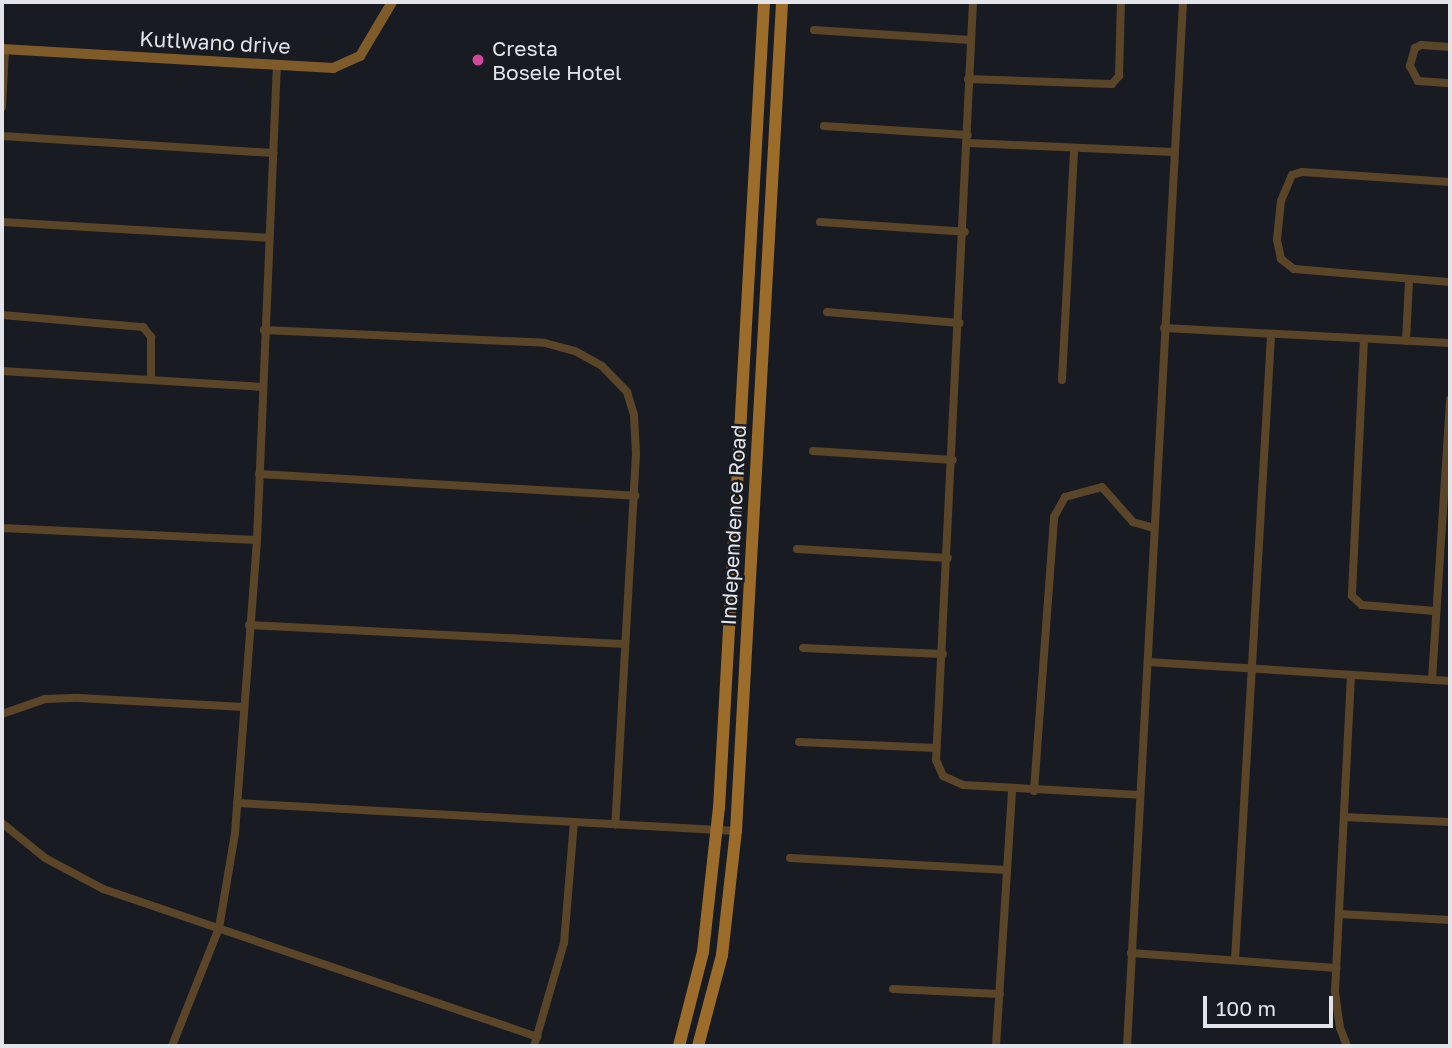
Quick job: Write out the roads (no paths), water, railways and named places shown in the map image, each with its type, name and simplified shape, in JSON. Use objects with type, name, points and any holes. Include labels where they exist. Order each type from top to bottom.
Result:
[{"type":"main road","name":"Independence Road","points":[[679,1046],[703,952],[717,831],[764,2]]},
{"type":"main road","name":"Independence Road","points":[[698,1046],[722,955],[736,831],[782,2]]},
{"type":"street","name":"Kutlwano drive","points":[[3,49],[333,68],[349,63],[374,39],[392,2]]},
{"type":"street","points":[[973,2],[968,79],[965,232],[936,748],[938,769],[953,782],[1012,791],[1140,795]]},
{"type":"street","points":[[968,79],[1112,84],[1119,76],[1121,2]]},
{"type":"street","points":[[1127,1046],[1183,2]]},
{"type":"street","points":[[814,30],[970,40]]},
{"type":"street","points":[[1450,47],[1415,48],[1410,72],[1418,81],[1450,83]]},
{"type":"street","points":[[2,107],[3,49]]},
{"type":"street","points":[[174,1046],[219,928],[237,803],[257,540],[277,64]]},
{"type":"street","points":[[824,126],[1074,150],[1174,152]]},
{"type":"street","points":[[2,136],[273,153]]},
{"type":"street","points":[[1062,380],[1074,150]]},
{"type":"street","points":[[1450,182],[1302,172],[1287,181],[1277,240],[1285,264],[1294,269],[1409,281],[1450,282]]},
{"type":"street","points":[[2,222],[268,238]]},
{"type":"street","points":[[820,222],[965,232]]},
{"type":"street","points":[[1406,341],[1409,281]]},
{"type":"street","points":[[827,312],[960,323]]},
{"type":"street","points":[[2,315],[143,327],[151,337],[151,380]]},
{"type":"street","points":[[1164,328],[1450,343]]},
{"type":"street","points":[[264,330],[509,340],[575,351],[602,366],[630,399],[636,454],[635,496],[622,644],[615,824]]},
{"type":"street","points":[[1235,960],[1271,335]]},
{"type":"street","points":[[1364,339],[1352,596],[1362,605],[1435,611]]},
{"type":"street","points":[[2,371],[263,387]]},
{"type":"street","points":[[1432,680],[1450,400]]},
{"type":"street","points":[[813,451],[953,460]]},
{"type":"street","points":[[259,474],[635,496]]},
{"type":"street","points":[[1034,791],[1054,517],[1065,498],[1102,487],[1133,522],[1154,528]]},
{"type":"street","points":[[2,528],[257,540]]},
{"type":"street","points":[[797,549],[948,558]]},
{"type":"street","points":[[249,625],[622,644]]},
{"type":"street","points":[[803,648],[943,654]]},
{"type":"street","points":[[1148,662],[1450,681]]},
{"type":"street","points":[[1347,1046],[1336,1009],[1336,968],[1351,675]]},
{"type":"street","points":[[2,714],[45,699],[78,698],[244,707]]},
{"type":"street","points":[[800,742],[936,748]]},
{"type":"street","points":[[996,1046],[1012,791]]},
{"type":"street","points":[[237,803],[736,831]]},
{"type":"street","points":[[1344,817],[1450,822]]},
{"type":"street","points":[[534,1046],[564,943],[574,822]]},
{"type":"street","points":[[2,823],[66,872],[103,889],[537,1037]]},
{"type":"street","points":[[790,858],[1007,870]]},
{"type":"street","points":[[1339,914],[1450,920]]},
{"type":"street","points":[[1131,953],[1336,968]]},
{"type":"street","points":[[893,989],[1000,994]]},
{"type":"place","name":"Cresta Bosele Hotel","points":[[478,60]]}]
